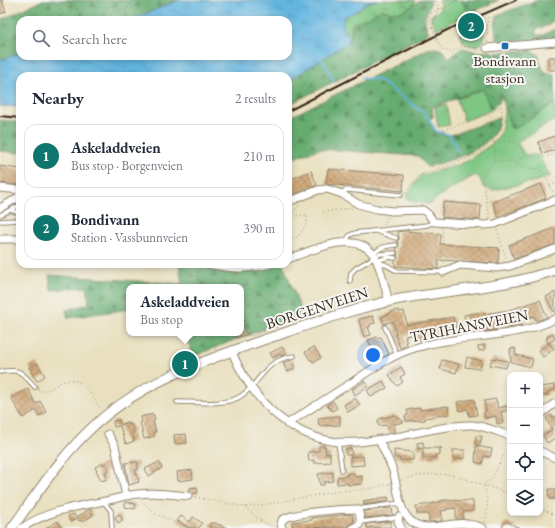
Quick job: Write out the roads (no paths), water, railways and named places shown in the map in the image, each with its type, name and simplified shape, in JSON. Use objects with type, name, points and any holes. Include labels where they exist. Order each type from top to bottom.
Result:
[{"type":"street","points":[[487,48],[555,42]]},
{"type":"street","points":[[0,188],[16,190]]},
{"type":"street","points":[[292,200],[322,189],[342,194],[358,204],[387,211],[423,210],[435,222],[485,225],[493,224],[555,200]]},
{"type":"street","points":[[0,208],[16,201]]},
{"type":"street","points":[[0,239],[16,239]]},
{"type":"street","points":[[292,258],[332,244],[345,242],[364,247],[375,259],[389,301]]},
{"type":"street","points":[[443,272],[460,265],[496,268],[510,266],[555,249]]},
{"type":"street","points":[[233,268],[252,268]]},
{"type":"street","name":"BORGENVEIEN","points":[[12,528],[73,448],[97,423],[125,401],[156,382],[232,352],[333,316],[389,301],[531,278],[555,270]]},
{"type":"street","name":"TYRIHANSVEIEN","points":[[287,424],[358,378],[397,355],[416,348],[440,342],[513,333],[545,324],[555,319]]},
{"type":"street","points":[[232,352],[243,376],[272,412],[287,424],[313,436],[338,442],[351,442],[379,440],[471,425],[481,426],[507,435]]},
{"type":"street","points":[[543,412],[555,402]]},
{"type":"street","points":[[108,434],[115,446],[126,496]]},
{"type":"street","points":[[379,440],[392,468],[396,482],[402,515],[398,521],[399,528]]},
{"type":"street","points":[[543,452],[555,458]]},
{"type":"street","points":[[22,528],[54,512],[71,507],[104,502],[137,493],[157,492],[188,496]]},
{"type":"street","points":[[281,528],[282,520],[291,516],[325,511],[357,509],[361,517],[360,522],[359,525],[353,528]]},
{"type":"street","points":[[402,515],[420,526],[447,526],[456,523],[470,523],[483,528]]},
{"type":"lane","points":[[342,194],[344,191],[354,190],[401,195]]},
{"type":"lane","points":[[0,215],[16,207]]},
{"type":"lane","points":[[10,210],[16,212]]},
{"type":"lane","points":[[0,221],[16,220]]},
{"type":"lane","points":[[345,242],[350,235],[427,225],[435,222]]},
{"type":"lane","points":[[375,231],[396,238]]},
{"type":"lane","points":[[375,259],[379,249],[384,246],[396,245]]},
{"type":"lane","points":[[350,281],[351,273],[356,268],[384,253],[395,253]]},
{"type":"lane","points":[[375,259],[388,257],[395,258]]},
{"type":"lane","points":[[375,259],[398,271],[443,272]]},
{"type":"lane","points":[[385,327],[397,355]]},
{"type":"lane","points":[[177,402],[228,401],[241,396],[270,365],[278,360],[294,356]]},
{"type":"lane","points":[[0,372],[11,370],[20,372],[34,387]]},
{"type":"lane","points":[[338,442],[342,470]]},
{"type":"lane","points":[[104,502],[111,512],[112,528]]},
{"type":"lane","points":[[357,509],[400,503]]},
{"type":"lane","points":[[360,522],[402,515]]},
{"type":"water","points":[[179,0],[377,0],[366,3],[354,13],[345,16],[343,28],[350,39],[347,43],[292,78],[292,72],[16,72],[16,107],[0,106],[0,60],[16,54],[16,60],[292,60],[292,16],[141,16]]},
{"type":"waterway","points":[[321,60],[325,64],[335,82]]},
{"type":"waterway","points":[[361,78],[373,78],[382,82],[426,115],[436,131],[450,135],[457,150]]},
{"type":"railway","points":[[292,109],[447,30],[516,0]]},
{"type":"railway","points":[[0,116],[16,118]]},
{"type":"place","name":"Bondivann","points":[[471,26]]},
{"type":"place","name":"Bondivann stasjon","points":[[505,46]]},
{"type":"place","name":"Askeladdveien","points":[[185,364]]}]
